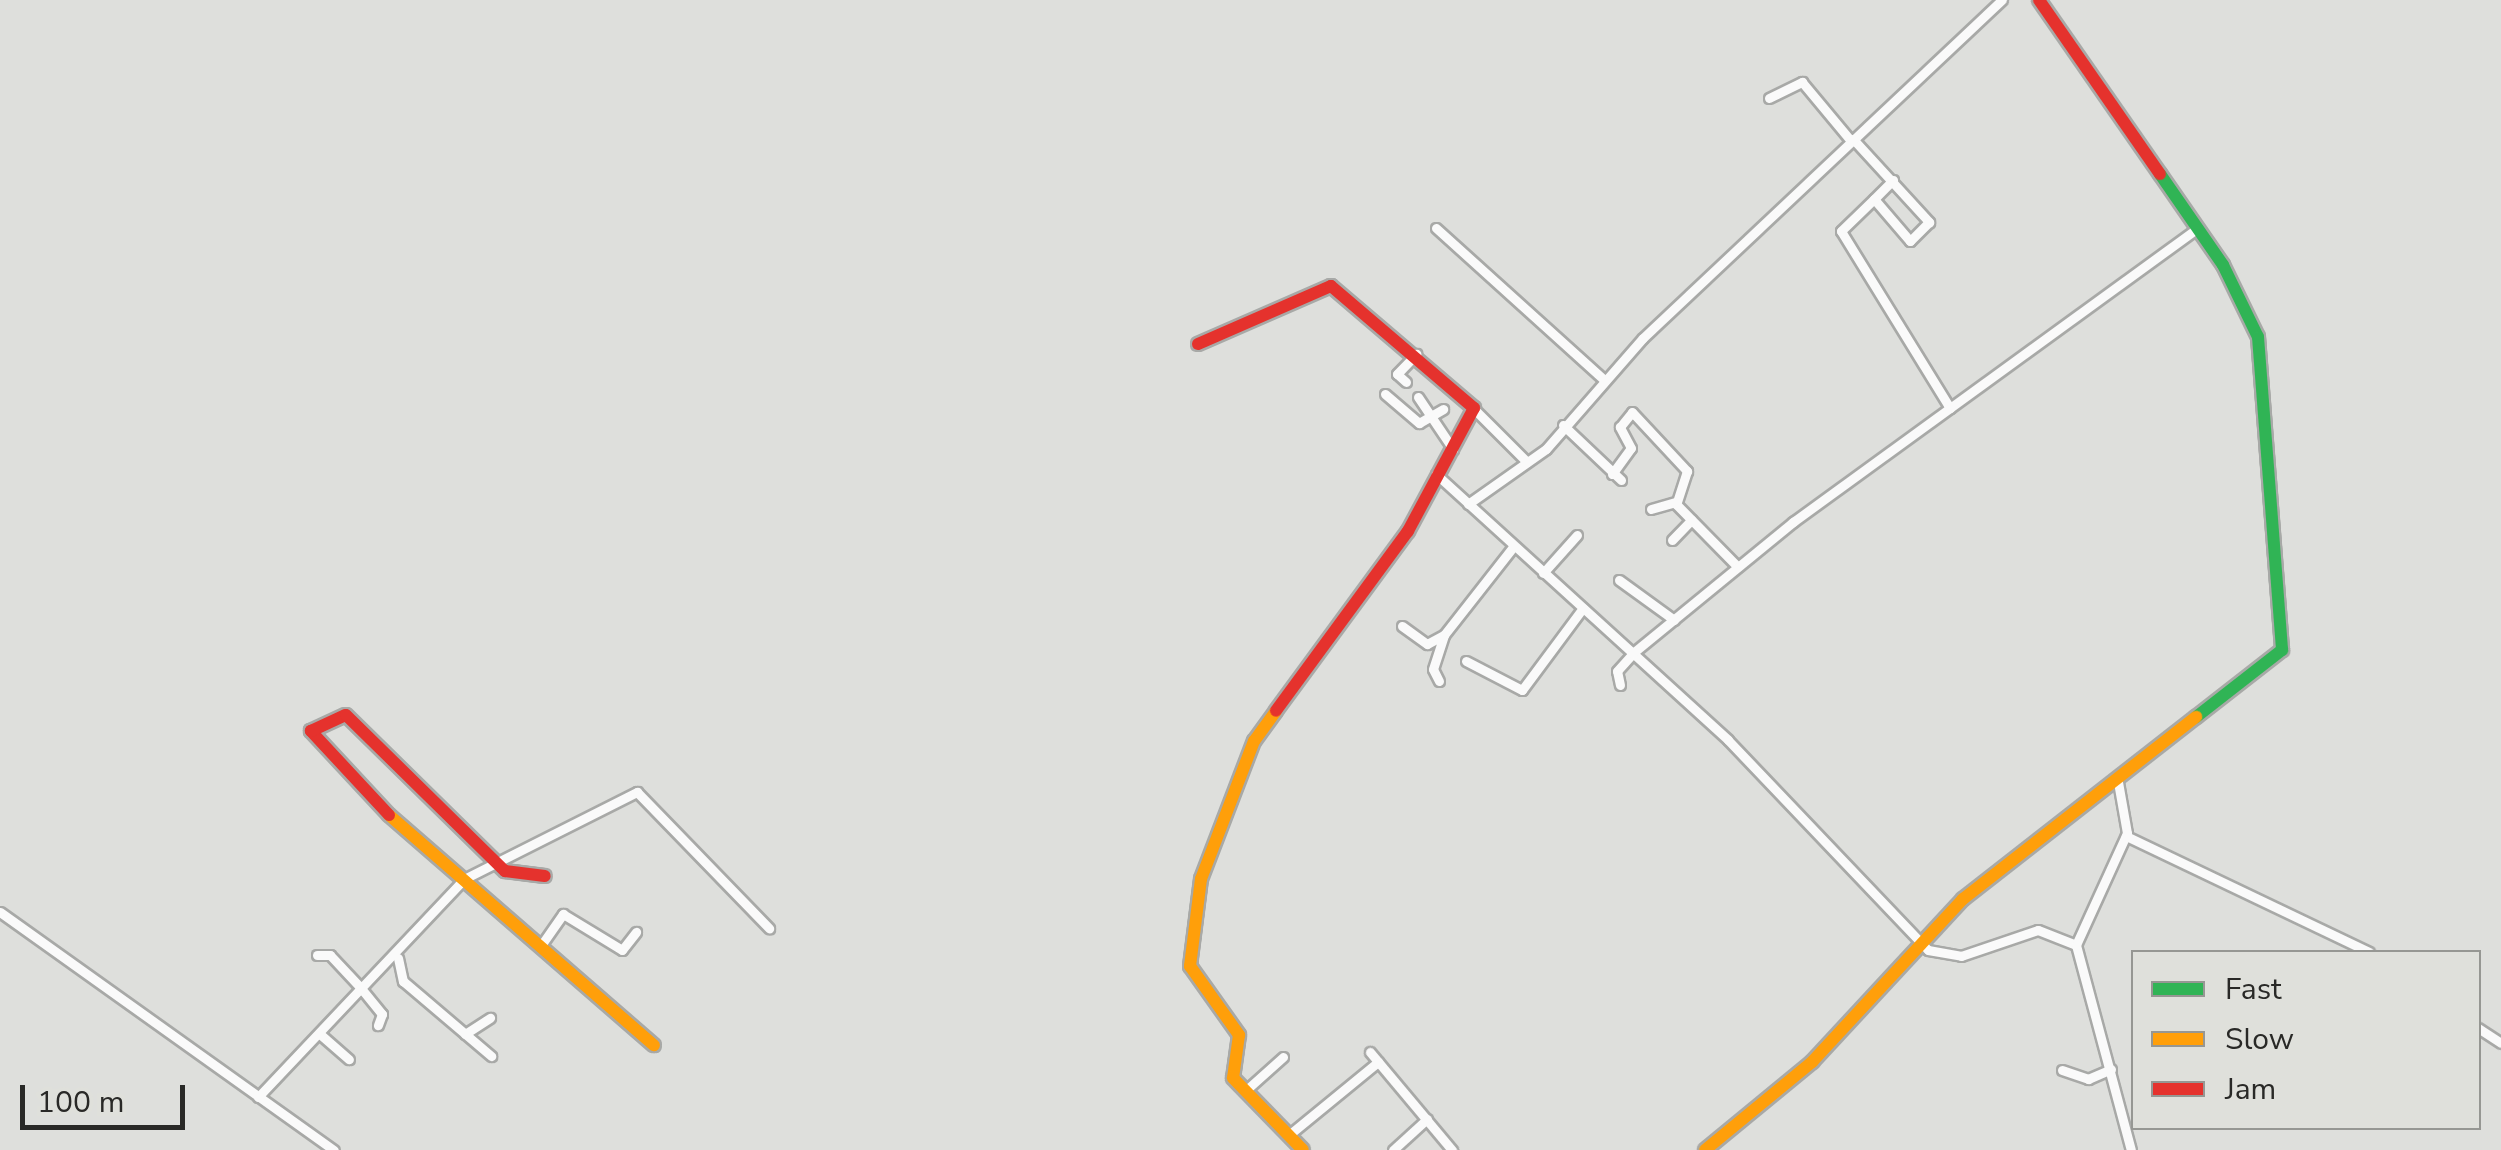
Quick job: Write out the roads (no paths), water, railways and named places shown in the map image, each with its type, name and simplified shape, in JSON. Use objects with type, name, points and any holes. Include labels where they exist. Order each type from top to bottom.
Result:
[{"type":"street","points":[[1468,504],[1527,462],[1604,380],[2002,0]]},
{"type":"street","points":[[1705,1150],[1812,1062],[1918,940],[2274,665],[2285,632],[2258,337],[2197,229],[2039,0]]},
{"type":"street","points":[[1768,98],[1802,82],[1892,180],[1926,226],[1910,241],[1874,199]]},
{"type":"street","points":[[1892,180],[1841,231],[1950,408]]},
{"type":"street","points":[[1436,228],[1604,380]]},
{"type":"street","points":[[1620,685],[1617,671],[1633,654],[1738,567],[2197,229]]},
{"type":"street","points":[[1198,344],[1330,286],[1416,354],[1490,420],[1527,462]]},
{"type":"street","points":[[1406,382],[1397,374],[1416,354]]},
{"type":"street","points":[[1385,394],[1412,420],[1431,420],[1443,409]]},
{"type":"street","points":[[1418,398],[1453,449]]},
{"type":"street","points":[[1304,1150],[1231,1071],[1237,1030],[1190,966],[1201,879],[1254,742],[1397,547],[1474,409]]},
{"type":"street","points":[[1490,420],[1500,410]]},
{"type":"street","points":[[1563,425],[1617,477],[1631,448],[1620,427],[1632,412],[1687,471],[1676,502]]},
{"type":"street","points":[[1436,474],[1633,654],[1918,940],[1960,956],[2038,930],[2076,945]]},
{"type":"street","points":[[1676,502],[1738,567]]},
{"type":"street","points":[[1651,509],[1676,502]]},
{"type":"street","points":[[1672,540],[1691,520]]},
{"type":"street","points":[[1544,573],[1577,535]]},
{"type":"street","points":[[1439,681],[1433,669],[1444,636],[1513,546]]},
{"type":"street","points":[[1619,580],[1674,620]]},
{"type":"street","points":[[1466,660],[1522,690],[1584,608]]},
{"type":"street","points":[[1402,626],[1427,644],[1444,636]]},
{"type":"street","points":[[545,876],[516,877],[494,862],[346,715],[311,731],[375,803],[654,1045]]},
{"type":"street","points":[[2118,782],[2126,836],[2076,945],[2132,1150]]},
{"type":"street","points":[[258,1097],[364,992],[464,879],[637,792],[770,928]]},
{"type":"street","points":[[2126,836],[2365,950]]},
{"type":"street","points":[[0,912],[334,1150]]},
{"type":"street","points":[[542,944],[563,914],[622,950],[636,932]]},
{"type":"street","points":[[317,954],[327,952],[364,992],[382,1014],[378,1026]]},
{"type":"street","points":[[398,955],[399,976],[491,1056]]},
{"type":"street","points":[[465,1034],[490,1018]]},
{"type":"street","points":[[321,1035],[348,1059]]},
{"type":"street","points":[[1370,1052],[1452,1150]]},
{"type":"street","points":[[1246,1091],[1283,1057]]},
{"type":"street","points":[[1290,1134],[1378,1062]]},
{"type":"street","points":[[2062,1070],[2088,1080],[2111,1069]]},
{"type":"street","points":[[1393,1150],[1427,1120]]}]
